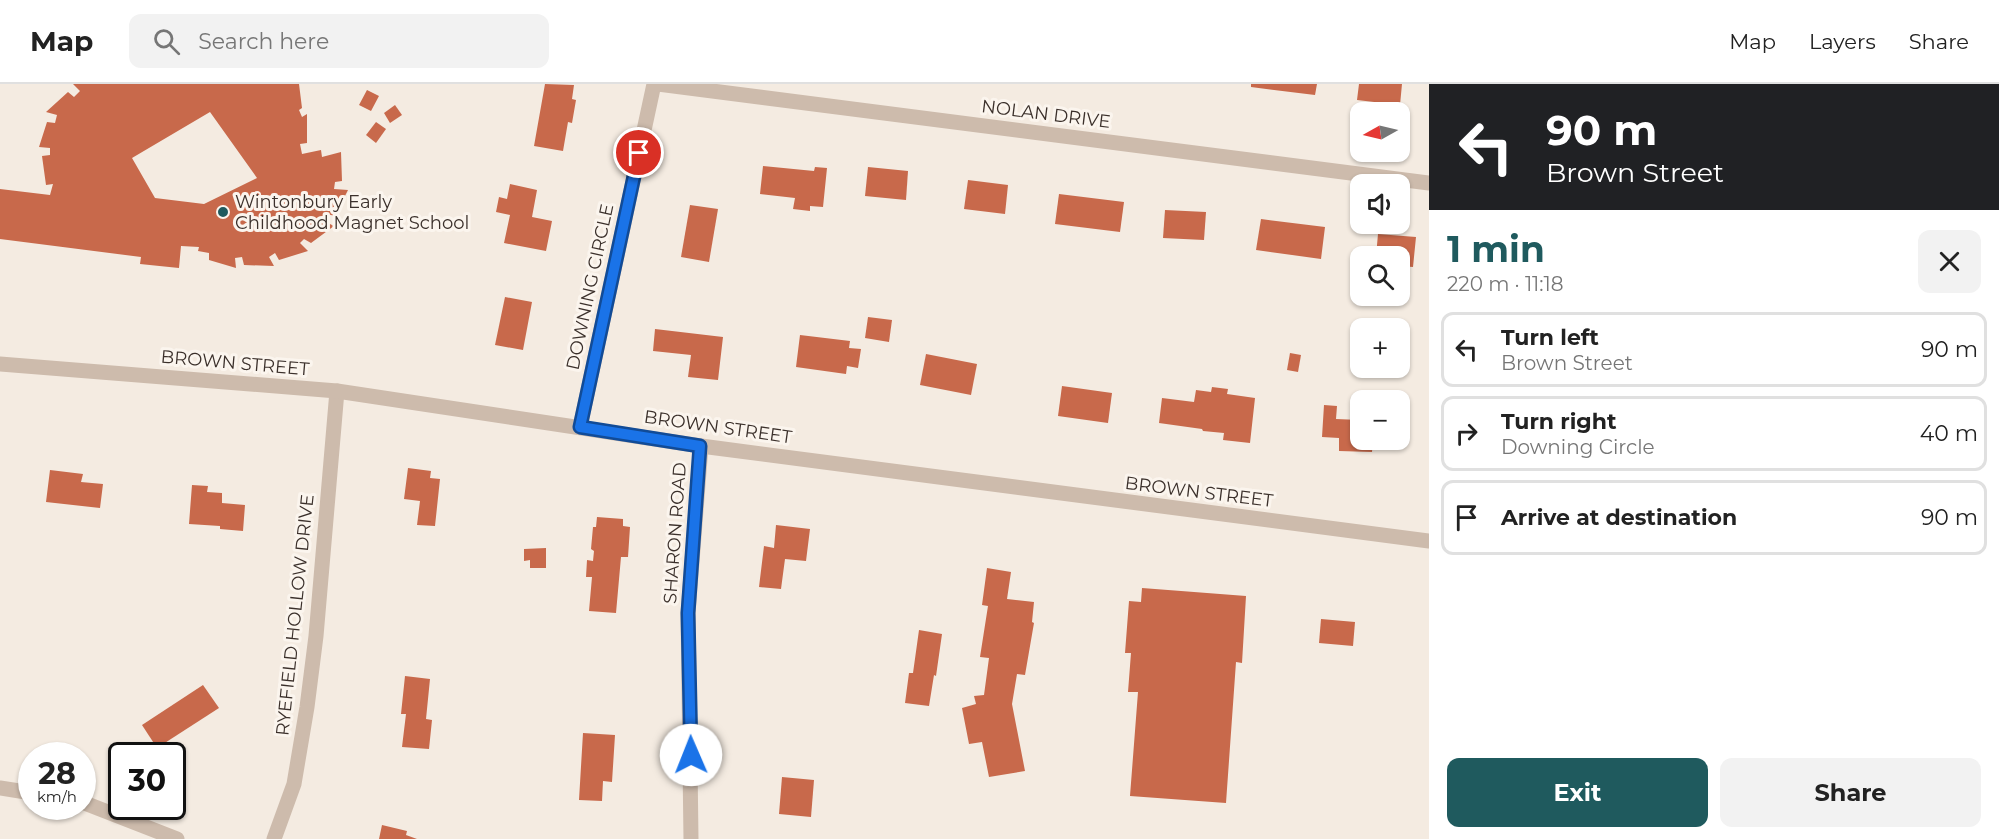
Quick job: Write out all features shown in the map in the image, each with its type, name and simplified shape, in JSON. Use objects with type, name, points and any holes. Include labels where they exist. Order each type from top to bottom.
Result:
[{"type":"street","name":"NOLAN DRIVE","points":[[656,84],[1429,183]]},
{"type":"street","name":"DOWNING CIRCLE","points":[[580,427],[656,84]]},
{"type":"street","name":"BROWN STREET","points":[[0,364],[337,391],[700,446],[1429,541]]},
{"type":"street","name":"RYEFIELD HOLLOW DRIVE","points":[[274,839],[294,784],[307,707],[316,636],[337,391]]},
{"type":"street","name":"SHARON ROAD","points":[[691,839],[688,613],[700,446]]},
{"type":"street","points":[[0,788],[18,791]]},
{"type":"street","points":[[96,807],[177,839]]},
{"type":"building","points":[[73,84],[299,84],[302,108],[299,110],[302,117],[307,114],[307,143],[300,144],[302,154],[321,150],[322,157],[341,152],[342,181],[335,182],[334,189],[348,190],[335,216],[327,214],[324,221],[334,226],[311,243],[304,239],[300,243],[308,251],[279,260],[275,253],[269,257],[274,266],[244,265],[242,257],[235,258],[236,268],[209,260],[209,253],[198,251],[199,247],[181,246],[179,268],[140,264],[141,257],[0,239],[0,189],[50,195],[53,184],[46,185],[42,156],[50,155],[50,148],[39,147],[47,122],[55,123],[57,115],[46,112],[68,92],[74,97],[80,91]],"holes":[[[210,112],[257,178],[204,204],[155,198],[132,158]]]},
{"type":"building","points":[[545,84],[574,85],[572,99],[576,100],[572,123],[568,122],[563,151],[534,146]]},
{"type":"building","points":[[1251,84],[1317,84],[1315,95],[1251,87]]},
{"type":"building","points":[[1359,84],[1402,84],[1400,102],[1357,100]]},
{"type":"building","points":[[367,90],[379,96],[371,111],[359,105]]},
{"type":"building","points":[[395,105],[402,115],[390,123],[384,113]]},
{"type":"building","points":[[376,122],[386,129],[376,143],[366,135]]},
{"type":"building","points":[[763,166],[814,171],[815,167],[827,168],[823,207],[810,206],[810,211],[793,209],[795,198],[760,194]]},
{"type":"building","points":[[868,167],[908,171],[906,200],[865,196]]},
{"type":"building","points":[[968,180],[1008,185],[1005,214],[964,209]]},
{"type":"building","points":[[510,184],[537,190],[532,217],[552,221],[546,251],[504,243],[510,215],[496,212],[499,197],[507,199]]},
{"type":"building","points":[[1059,194],[1124,202],[1120,232],[1055,224]]},
{"type":"building","points":[[690,205],[718,209],[709,262],[681,257]]},
{"type":"building","points":[[1165,210],[1206,212],[1204,240],[1163,238]]},
{"type":"building","points":[[1261,219],[1325,227],[1321,259],[1256,250]]},
{"type":"building","points":[[1378,234],[1416,237],[1413,267],[1410,267],[1410,246],[1377,246]]},
{"type":"building","points":[[505,297],[532,302],[523,350],[495,345]]},
{"type":"building","points":[[868,317],[892,320],[889,342],[865,338]]},
{"type":"building","points":[[655,329],[723,337],[718,380],[688,377],[691,355],[653,351]]},
{"type":"building","points":[[800,335],[850,341],[849,348],[861,349],[858,368],[847,366],[846,374],[796,367]]},
{"type":"building","points":[[1290,353],[1301,355],[1298,372],[1287,370]]},
{"type":"building","points":[[926,354],[977,364],[971,395],[920,385]]},
{"type":"building","points":[[1062,386],[1112,393],[1108,423],[1058,416]]},
{"type":"building","points":[[1212,387],[1228,389],[1227,394],[1255,398],[1250,443],[1223,440],[1224,433],[1159,423],[1162,398],[1194,402],[1196,390],[1211,392]]},
{"type":"building","points":[[1324,405],[1337,406],[1336,419],[1350,420],[1350,450],[1372,450],[1372,452],[1339,451],[1339,438],[1322,437]]},
{"type":"building","points":[[408,468],[431,471],[430,478],[440,479],[435,526],[417,525],[420,501],[404,499]]},
{"type":"building","points":[[50,470],[83,474],[81,482],[103,484],[100,508],[46,502]]},
{"type":"building","points":[[192,485],[208,486],[207,492],[222,493],[222,503],[245,505],[243,531],[220,529],[220,526],[189,524]]},
{"type":"building","points":[[597,517],[623,519],[623,526],[630,527],[628,557],[621,557],[616,613],[589,611],[592,577],[586,577],[587,560],[593,561],[594,551],[591,549],[593,527],[596,527]]},
{"type":"building","points":[[776,525],[810,529],[806,561],[785,559],[781,589],[759,587],[764,546],[774,548]]},
{"type":"building","points":[[546,548],[546,568],[530,568],[530,560],[524,561],[524,549]]},
{"type":"building","points":[[987,568],[1011,572],[1007,599],[1034,602],[1032,622],[1034,623],[1025,675],[1017,674],[1012,704],[1025,771],[989,777],[982,742],[969,744],[962,708],[976,704],[974,696],[984,695],[989,658],[980,657],[988,606],[982,605]]},
{"type":"building","points":[[1142,588],[1246,596],[1242,663],[1236,662],[1226,803],[1130,796],[1138,692],[1128,692],[1131,653],[1125,653],[1129,601],[1141,602]]},
{"type":"building","points":[[1321,619],[1355,622],[1353,646],[1319,643]]},
{"type":"building","points":[[919,630],[942,634],[929,706],[905,703],[909,673],[913,673]]},
{"type":"building","points":[[405,676],[430,679],[426,719],[432,720],[429,749],[402,747],[406,714],[401,714]]},
{"type":"building","points":[[203,685],[219,708],[166,742],[153,742],[142,725]]},
{"type":"building","points":[[583,733],[615,735],[612,782],[603,781],[602,801],[579,800]]},
{"type":"building","points":[[782,777],[814,780],[811,817],[779,814]]},
{"type":"building","points":[[382,825],[407,831],[406,835],[417,839],[379,839]]},
{"type":"place","name":"Wintonbury Early Childhood Magnet School","points":[[223,212]]},
{"type":"route","points":[[639,153],[580,427],[700,446],[688,613],[691,755]]}]
